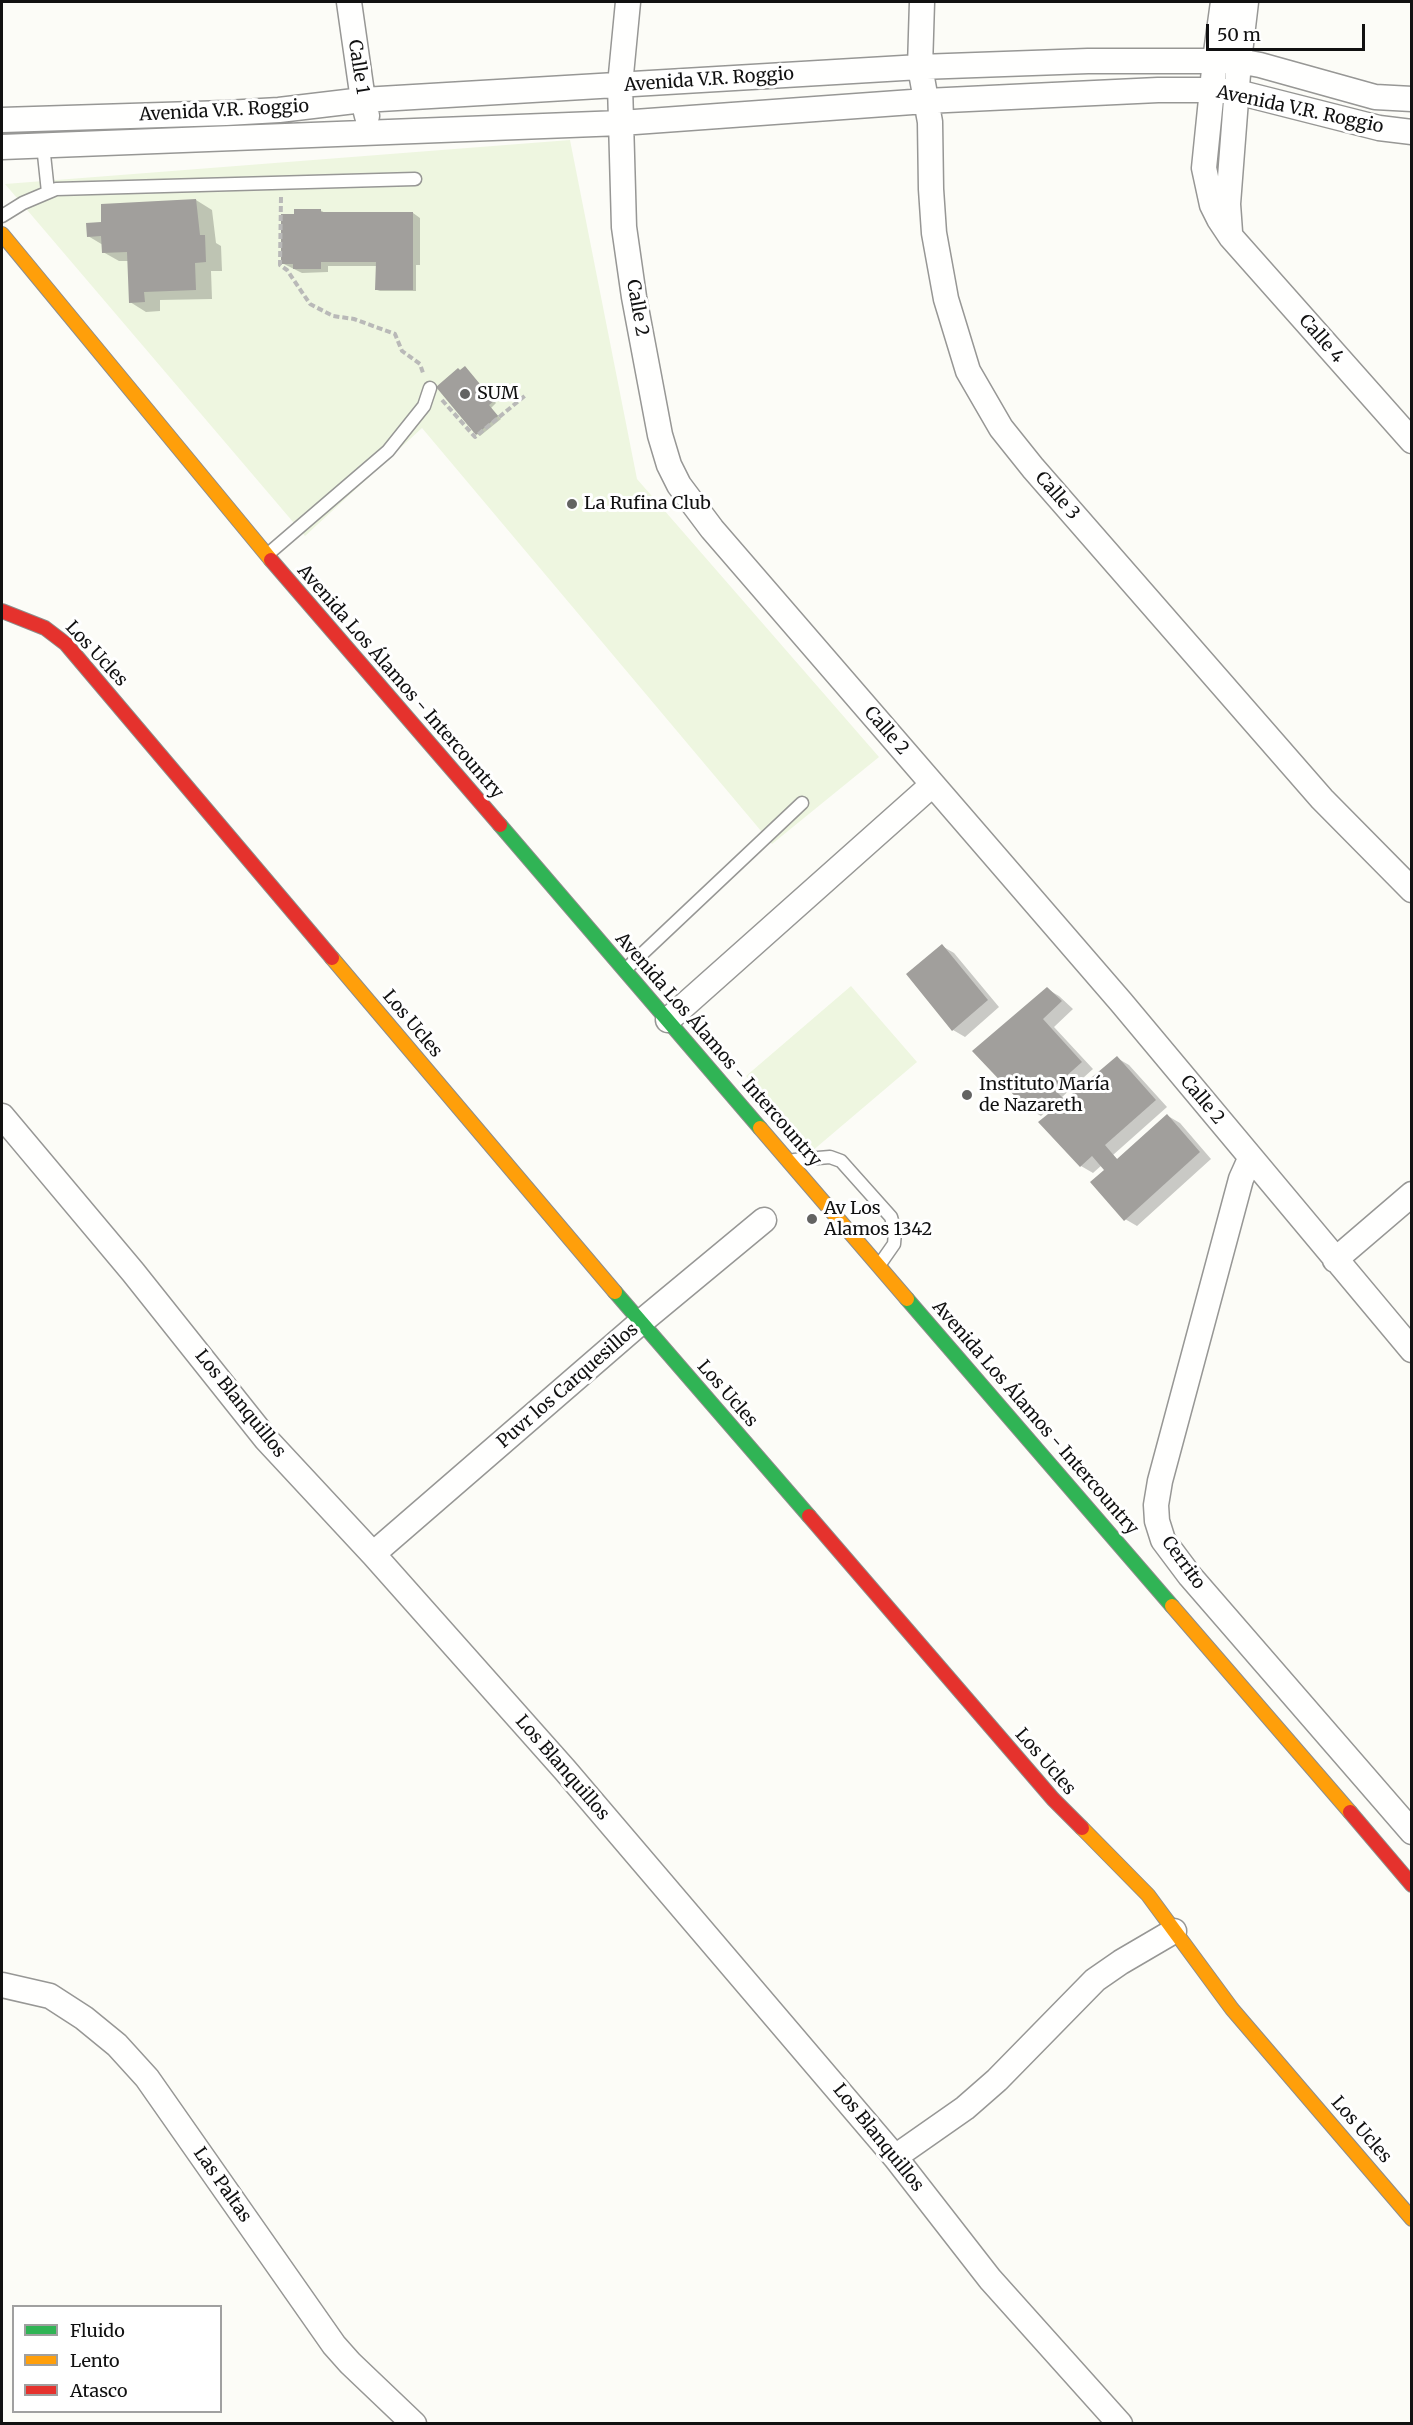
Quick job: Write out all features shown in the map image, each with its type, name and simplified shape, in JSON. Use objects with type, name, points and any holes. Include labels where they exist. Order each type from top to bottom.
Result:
[{"type":"main road","name":"Avenida Los Álamos - Intercountry","points":[[2,234],[267,555],[1412,1885]]},
{"type":"main road","name":"Los Ucles","points":[[2,611],[45,628],[66,644],[641,1322],[1053,1799],[1148,1895],[1232,2009],[1412,2219]]},
{"type":"street","name":"Calle 1","points":[[349,2],[363,100],[372,133]]},
{"type":"street","name":"Calle 2","points":[[628,2],[620,85],[624,227],[660,435],[669,465],[686,494],[712,529],[1121,1002],[1412,1350]]},
{"type":"street","name":"Calle 3","points":[[922,2],[920,67],[930,122],[931,189],[938,267],[951,322],[968,371],[990,410],[1033,468],[1322,798],[1412,890]]},
{"type":"street","name":"Calle 4","points":[[1223,2],[1215,60],[1225,91]]},
{"type":"street","name":"Calle 4","points":[[1246,2],[1239,61],[1225,91],[1205,177],[1212,205],[1231,237],[1412,441]]},
{"type":"street","name":"Avenida V.R. Roggio","points":[[2,120],[279,110],[363,100],[920,67],[1215,60],[1260,65],[1375,98],[1412,99]]},
{"type":"street","name":"Avenida V.R. Roggio","points":[[2,147],[621,123],[926,101],[1158,90],[1225,91],[1368,125],[1412,132]]},
{"type":"street","points":[[226,112],[228,138]]},
{"type":"street","points":[[668,1020],[932,785]]},
{"type":"street","name":"Los Blanquillos","points":[[2,1116],[133,1272],[266,1439],[373,1554],[565,1770],[895,2157],[990,2279],[1120,2424]]},
{"type":"street","name":"Cerrito","points":[[1250,1159],[1241,1179],[1160,1481],[1156,1505],[1157,1521],[1163,1540],[1190,1576],[1412,1832]]},
{"type":"street","points":[[1335,1260],[1412,1194]]},
{"type":"street","name":"Puvr los Carquesillos","points":[[373,1554],[641,1322],[764,1220]]},
{"type":"street","points":[[895,2157],[965,2108],[997,2080],[1095,1980],[1174,1931]]},
{"type":"street","name":"Las Paltas","points":[[2,1984],[50,1996],[84,2018],[117,2045],[147,2078],[334,2345],[414,2424]]},
{"type":"lane","points":[[43,145],[48,192]]},
{"type":"lane","points":[[2,216],[23,202],[56,189],[415,179]]},
{"type":"lane","points":[[267,555],[388,451],[418,414],[430,388]]},
{"type":"lane","points":[[625,970],[802,803]]},
{"type":"lane","points":[[790,1161],[830,1157],[842,1161],[891,1216],[895,1232],[894,1244],[879,1264]]},
{"type":"path","points":[[282,181],[279,212],[280,265],[287,270],[310,304],[333,316],[354,319],[395,334],[402,351],[420,364],[424,382],[475,437],[526,394]]},
{"type":"green space","name":"La Rufina Club","points":[[570,140],[637,479],[879,757],[772,844],[422,428],[305,536],[5,184]]},
{"type":"green space","points":[[851,986],[917,1062],[811,1152],[746,1076]]},
{"type":"building","points":[[196,199],[200,235],[205,235],[206,262],[195,263],[196,290],[144,292],[145,302],[129,303],[127,252],[102,253],[101,236],[87,237],[86,223],[101,222],[101,204]]},
{"type":"building","points":[[294,209],[321,209],[321,212],[413,212],[413,290],[375,290],[376,262],[321,262],[321,269],[293,269],[293,264],[281,264],[281,214],[294,214]]},
{"type":"building","name":"SUM","points":[[465,366],[494,401],[489,405],[498,416],[476,435],[436,387],[458,368],[460,370]]},
{"type":"building","points":[[942,944],[988,1000],[952,1031],[906,974]]},
{"type":"building","points":[[1047,987],[1062,1001],[1043,1019],[1082,1062],[1053,1088],[1065,1100],[1117,1056],[1156,1100],[1105,1145],[1117,1159],[1167,1114],[1200,1152],[1124,1221],[1090,1182],[1104,1170],[1092,1156],[1080,1167],[1038,1122],[1053,1110],[1042,1097],[1028,1110],[972,1051]]},
{"type":"traffic: fast","points":[[500,825],[760,1128]]},
{"type":"traffic: fast","points":[[615,1292],[809,1516]]},
{"type":"traffic: fast","points":[[907,1299],[1172,1606]]},
{"type":"traffic: slow","points":[[2,234],[271,560]]},
{"type":"traffic: slow","points":[[332,958],[615,1292]]},
{"type":"traffic: slow","points":[[760,1128],[907,1299]]},
{"type":"traffic: slow","points":[[1172,1606],[1350,1812]]},
{"type":"traffic: slow","points":[[1082,1828],[1148,1895],[1232,2009],[1412,2219]]},
{"type":"traffic: jam","points":[[271,560],[500,825]]},
{"type":"traffic: jam","points":[[2,611],[45,628],[66,644],[332,958]]},
{"type":"traffic: jam","points":[[809,1516],[1053,1799],[1082,1828]]},
{"type":"traffic: jam","points":[[1350,1812],[1412,1885]]},
{"type":"place","name":"SUM","points":[[465,394]]},
{"type":"place","name":"La Rufina Club","points":[[572,504]]},
{"type":"place","name":"Instituto María de Nazareth","points":[[967,1095]]},
{"type":"place","name":"Av Los Alamos 1342","points":[[812,1219]]}]
